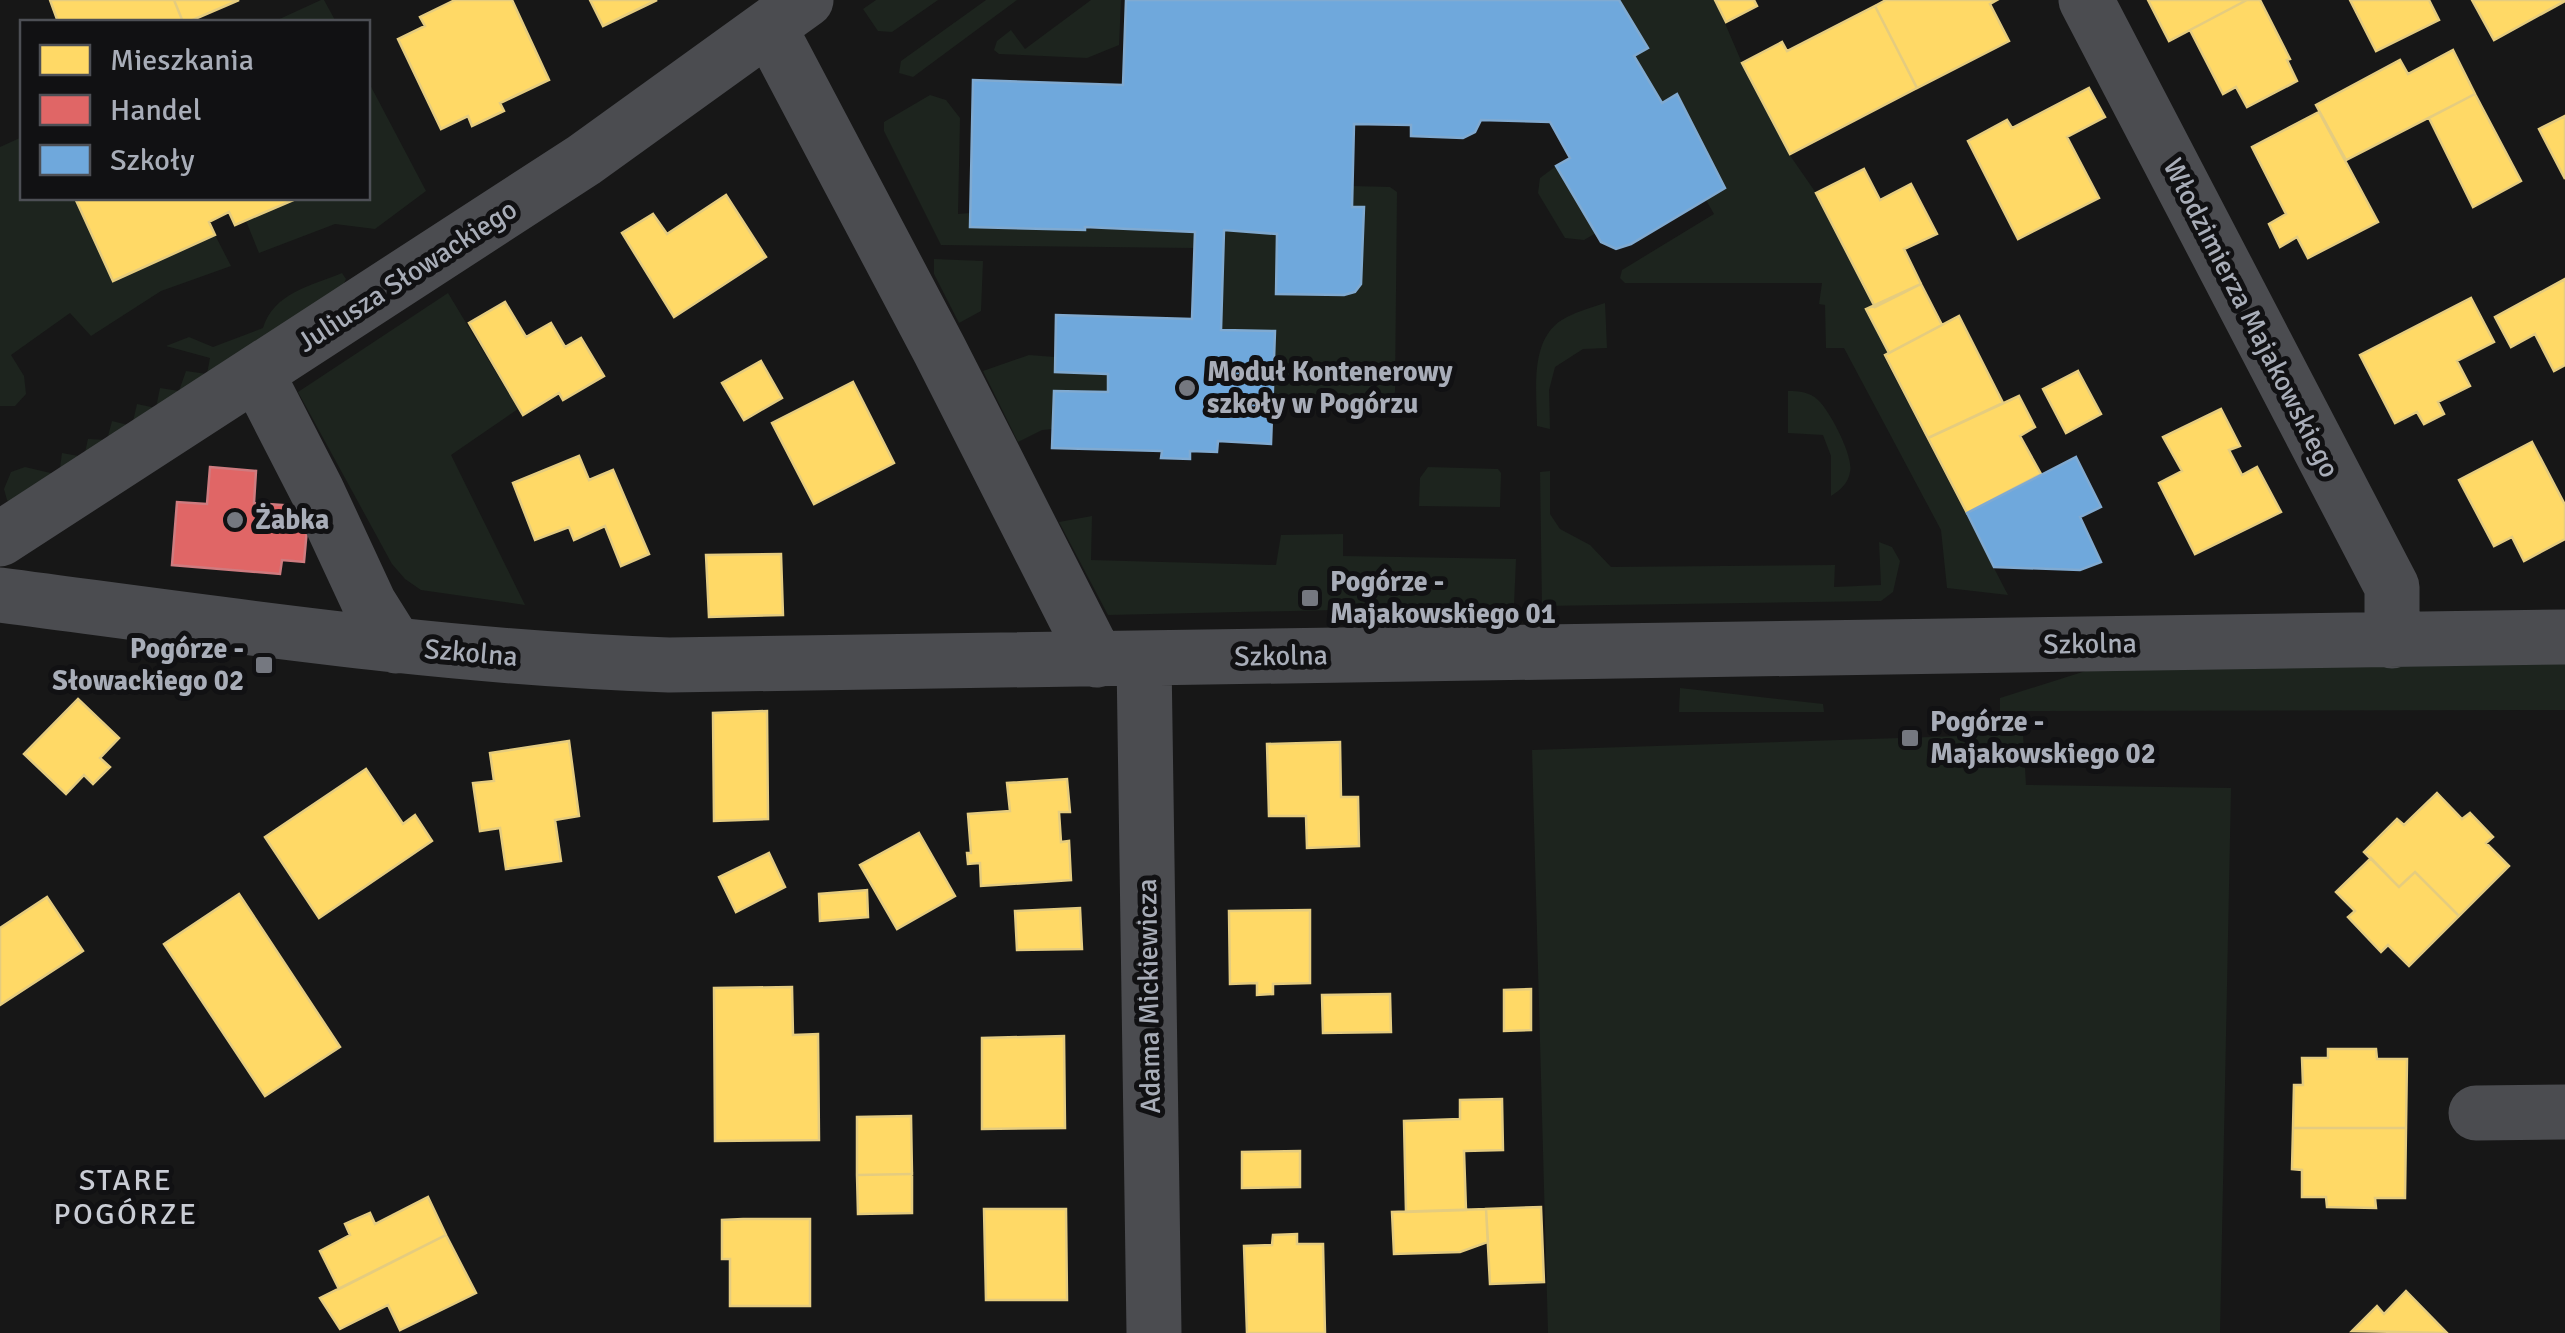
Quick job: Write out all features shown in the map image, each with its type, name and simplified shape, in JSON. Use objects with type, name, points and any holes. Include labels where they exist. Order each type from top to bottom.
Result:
[{"type":"street","name":"Włodzimierza Majakowskiego","points":[[2086,0],[2392,587],[2392,642]]},
{"type":"street","name":"Juliusza Słowackiego","points":[[0,540],[584,160],[788,14]]},
{"type":"street","points":[[788,14],[940,352],[1120,660]]},
{"type":"street","points":[[257,374],[368,603],[396,646]]},
{"type":"street","name":"Szkolna","points":[[0,595],[396,646],[570,662],[670,666],[2565,637]]},
{"type":"street","name":"Adama Mickiewicza","points":[[1120,660],[1154,1333]]},
{"type":"street","points":[[2476,1113],[2565,1112]]},
{"type":"shaded area","points":[[324,0],[335,20],[277,20]]},
{"type":"shaded area","points":[[876,0],[938,0],[892,32],[878,31],[863,9]]},
{"type":"shaded area","points":[[986,0],[1017,0],[913,77],[899,73],[901,61]]},
{"type":"shaded area","points":[[1091,0],[1121,0],[1119,45],[1087,58],[999,54],[994,50],[997,41],[1011,30],[1025,49]]},
{"type":"shaded area","points":[[1619,0],[1715,0],[1789,154],[1816,193],[1874,305],[1867,310],[1889,353],[1883,355],[2008,595],[1947,588],[1941,530],[1844,348],[1826,348],[1825,305],[1819,304],[1822,283],[1625,283],[1620,278],[1622,270],[1714,214],[1706,200],[1725,187],[1677,95],[1662,103],[1634,56],[1648,48]]},
{"type":"shaded area","points":[[370,85],[426,191],[375,229],[335,224],[259,253],[246,221],[293,200],[370,200]]},
{"type":"shaded area","points":[[930,95],[946,100],[960,118],[958,214],[970,213],[970,227],[1189,230],[1195,232],[1194,248],[941,245],[884,131],[884,122]]},
{"type":"shaded area","points":[[20,138],[20,200],[76,200],[113,281],[215,235],[231,266],[161,291],[91,336],[70,313],[11,355],[24,376],[26,394],[15,406],[0,406],[0,147]]},
{"type":"shaded area","points":[[1556,166],[1596,233],[1584,240],[1565,238],[1538,193],[1540,178]]},
{"type":"shaded area","points":[[1353,186],[1390,187],[1397,192],[1395,392],[1389,401],[1379,404],[1272,400],[1275,332],[1221,330],[1224,230],[1277,234],[1276,294],[1350,294],[1361,284],[1364,208],[1352,207]]},
{"type":"shaded area","points":[[934,259],[983,261],[981,311],[959,323],[934,274]]},
{"type":"shaded area","points":[[342,273],[346,279],[341,289],[17,507],[7,500],[4,489],[11,472],[25,467],[59,475],[62,453],[84,457],[88,439],[107,440],[112,421],[132,426],[137,404],[156,408],[160,388],[179,391],[186,371],[207,374],[210,358],[166,346],[189,337],[213,347],[263,328],[275,306],[284,299]]},
{"type":"shaded area","points":[[448,293],[518,409],[451,455],[525,605],[421,590],[405,579],[392,564],[298,392]]},
{"type":"shaded area","points":[[1605,303],[1607,348],[1583,349],[1555,367],[1549,390],[1550,429],[1537,426],[1537,365],[1546,337],[1567,317]]},
{"type":"shaded area","points":[[1029,355],[1055,357],[1055,372],[1108,374],[1108,392],[1054,391],[1053,429],[1018,442],[983,371]]},
{"type":"shaded area","points":[[1788,391],[1804,392],[1818,400],[1845,446],[1849,476],[1831,496],[1831,456],[1823,435],[1788,433]]},
{"type":"shaded area","points":[[1428,467],[1498,469],[1500,507],[1419,506],[1420,478]]},
{"type":"shaded area","points":[[1550,471],[1550,514],[1560,529],[1590,545],[1611,567],[1835,565],[1834,587],[1881,585],[1879,542],[1892,547],[1900,561],[1893,592],[1881,601],[1542,606],[1540,472]]},
{"type":"shaded area","points":[[1092,516],[1091,560],[1276,565],[1281,535],[1343,534],[1343,556],[1516,559],[1514,606],[1108,615],[1059,522]]},
{"type":"shaded area","points":[[2565,661],[2565,710],[2000,711],[2000,698],[2092,669]]},
{"type":"shaded area","points":[[1680,688],[1823,704],[1824,712],[1679,712]]},
{"type":"shaded area","points":[[2023,734],[2026,785],[2231,788],[2220,1333],[1548,1333],[1532,750]]},
{"type":"building: Mieszkania","points":[[50,0],[174,0],[182,20],[57,20]]},
{"type":"building: Mieszkania","points":[[174,0],[239,0],[193,20],[182,20]]},
{"type":"building: Mieszkania","points":[[455,0],[512,0],[549,80],[500,103],[504,111],[472,126],[468,116],[441,129],[398,39],[425,26],[420,17]]},
{"type":"building: Mieszkania","points":[[590,0],[657,0],[603,26]]},
{"type":"building: Mieszkania","points":[[1715,0],[1754,0],[1757,6],[1726,22]]},
{"type":"building: Mieszkania","points":[[1886,0],[1997,0],[1990,4],[2009,41],[1917,88],[1875,6]]},
{"type":"building: Mieszkania","points":[[2148,0],[2247,0],[2169,41]]},
{"type":"building: Mieszkania","points":[[2247,0],[2260,0],[2297,81],[2247,107],[2236,87],[2223,94],[2190,30]]},
{"type":"building: Mieszkania","points":[[2350,0],[2429,0],[2439,20],[2376,51]]},
{"type":"building: Mieszkania","points":[[2472,0],[2565,0],[2565,1],[2494,40]]},
{"type":"building: Mieszkania","points":[[1875,6],[1917,88],[1790,154],[1742,63],[1782,42],[1787,51]]},
{"type":"building: Mieszkania","points":[[2453,50],[2475,94],[2346,160],[2316,105],[2400,60],[2408,74]]},
{"type":"building: Mieszkania","points":[[2089,88],[2105,117],[2067,137],[2099,198],[2018,239],[1968,141],[2007,120],[2012,128]]},
{"type":"building: Mieszkania","points":[[2475,94],[2521,181],[2473,207],[2429,118]]},
{"type":"building: Mieszkania","points":[[2319,112],[2378,222],[2308,258],[2297,237],[2280,247],[2269,224],[2286,214],[2252,147]]},
{"type":"building: Mieszkania","points":[[2565,116],[2565,179],[2539,129]]},
{"type":"building: Mieszkania","points":[[1864,169],[1880,200],[1911,184],[1937,234],[1904,249],[1921,284],[1875,307],[1816,193]]},
{"type":"building: Mieszkania","points":[[726,195],[766,257],[674,317],[622,233],[653,214],[667,234]]},
{"type":"building: Mieszkania","points":[[76,200],[293,200],[235,225],[229,212],[209,222],[215,235],[113,281]]},
{"type":"building: Mieszkania","points":[[2565,279],[2565,365],[2554,371],[2535,334],[2511,347],[2495,317]]},
{"type":"building: Mieszkania","points":[[1921,284],[1942,325],[1889,353],[1866,309]]},
{"type":"building: Mieszkania","points":[[2471,298],[2494,342],[2457,361],[2470,386],[2438,402],[2444,414],[2424,424],[2417,412],[2395,423],[2360,355]]},
{"type":"building: Mieszkania","points":[[505,302],[526,337],[551,323],[565,347],[581,338],[604,376],[563,400],[559,393],[523,415],[469,323]]},
{"type":"building: Mieszkania","points":[[1959,316],[2003,403],[1928,438],[1885,355]]},
{"type":"building: Mieszkania","points":[[761,361],[782,398],[744,420],[722,383]]},
{"type":"building: Mieszkania","points":[[2078,371],[2101,414],[2066,433],[2043,389]]},
{"type":"building: Mieszkania","points":[[853,382],[894,463],[814,504],[772,423]]},
{"type":"building: Mieszkania","points":[[2019,396],[2035,427],[2020,436],[2041,474],[1967,513],[1928,438]]},
{"type":"building: Mieszkania","points":[[2221,409],[2240,446],[2229,450],[2242,475],[2257,467],[2281,512],[2195,554],[2159,483],[2182,471],[2163,437]]},
{"type":"building: Mieszkania","points":[[2532,442],[2565,505],[2565,539],[2524,561],[2512,537],[2494,546],[2459,480]]},
{"type":"building: Mieszkania","points":[[579,456],[589,480],[613,470],[649,554],[621,566],[605,526],[574,540],[569,527],[535,540],[513,483]]},
{"type":"building: Mieszkania","points":[[781,554],[783,615],[709,617],[706,555]]},
{"type":"building: Mieszkania","points":[[78,699],[119,738],[100,758],[110,767],[93,784],[84,775],[66,794],[24,754]]},
{"type":"building: Mieszkania","points":[[767,711],[768,819],[714,821],[713,713]]},
{"type":"building: Mieszkania","points":[[569,741],[579,816],[555,820],[561,861],[506,869],[500,828],[480,831],[473,783],[494,781],[490,753]]},
{"type":"building: Mieszkania","points":[[1340,742],[1341,797],[1358,797],[1359,846],[1307,848],[1306,816],[1269,816],[1267,744]]},
{"type":"building: Mieszkania","points":[[366,769],[403,824],[415,815],[432,841],[319,918],[265,837]]},
{"type":"building: Mieszkania","points":[[1067,779],[1070,812],[1059,812],[1061,842],[1069,841],[1071,880],[981,886],[980,863],[968,864],[968,814],[1010,811],[1007,783]]},
{"type":"building: Mieszkania","points":[[2437,793],[2462,819],[2470,813],[2493,837],[2486,843],[2509,866],[2459,916],[2415,872],[2399,887],[2364,852],[2397,819],[2404,825]]},
{"type":"building: Mieszkania","points":[[919,833],[955,896],[897,929],[860,865]]},
{"type":"building: Mieszkania","points":[[769,853],[785,887],[736,912],[719,877]]},
{"type":"building: Mieszkania","points":[[2371,858],[2399,887],[2415,872],[2459,916],[2409,966],[2388,945],[2381,952],[2348,917],[2355,911],[2336,892]]},
{"type":"building: Mieszkania","points":[[867,890],[868,917],[820,921],[819,894]]},
{"type":"building: Mieszkania","points":[[239,894],[340,1047],[265,1096],[164,944]]},
{"type":"building: Mieszkania","points":[[47,897],[83,951],[0,1005],[0,928]]},
{"type":"building: Mieszkania","points":[[1080,908],[1082,949],[1017,950],[1015,911]]},
{"type":"building: Mieszkania","points":[[1310,910],[1310,983],[1273,984],[1273,994],[1257,995],[1257,983],[1230,984],[1229,911]]},
{"type":"building: Mieszkania","points":[[792,987],[793,1035],[818,1034],[819,1140],[715,1141],[714,988]]},
{"type":"building: Mieszkania","points":[[1531,989],[1531,1030],[1504,1031],[1504,990]]},
{"type":"building: Mieszkania","points":[[1390,994],[1391,1032],[1323,1033],[1322,995]]},
{"type":"building: Mieszkania","points":[[1064,1036],[1065,1128],[982,1129],[982,1038]]},
{"type":"building: Mieszkania","points":[[2328,1049],[2376,1049],[2377,1059],[2407,1059],[2406,1128],[2293,1128],[2294,1085],[2303,1085],[2302,1058],[2328,1058]]},
{"type":"building: Mieszkania","points":[[1502,1099],[1503,1150],[1464,1151],[1466,1210],[1406,1212],[1404,1121],[1460,1119],[1460,1100]]},
{"type":"building: Mieszkania","points":[[911,1116],[912,1174],[857,1175],[857,1117]]},
{"type":"building: Mieszkania","points":[[2293,1128],[2406,1128],[2405,1198],[2375,1198],[2376,1208],[2327,1207],[2326,1197],[2302,1197],[2302,1170],[2292,1169]]},
{"type":"building: Mieszkania","points":[[1300,1151],[1300,1187],[1242,1188],[1242,1152]]},
{"type":"building: Mieszkania","points":[[912,1174],[912,1213],[858,1214],[857,1175]]},
{"type":"building: Mieszkania","points":[[428,1197],[446,1235],[339,1289],[320,1251],[350,1235],[345,1224],[370,1213],[375,1224]]},
{"type":"building: Mieszkania","points":[[1541,1207],[1544,1282],[1490,1284],[1486,1209]]},
{"type":"building: Mieszkania","points":[[984,1209],[1066,1209],[1067,1300],[986,1300]]},
{"type":"building: Mieszkania","points":[[1486,1209],[1488,1242],[1460,1252],[1394,1254],[1392,1212]]},
{"type":"building: Mieszkania","points":[[810,1219],[810,1306],[730,1306],[730,1259],[722,1259],[722,1220]]},
{"type":"building: Mieszkania","points":[[1297,1234],[1297,1244],[1323,1244],[1325,1333],[1247,1333],[1244,1246],[1272,1245],[1273,1235]]},
{"type":"building: Mieszkania","points":[[446,1235],[476,1293],[400,1330],[388,1305],[340,1329],[320,1298]]},
{"type":"building: Mieszkania","points":[[2406,1291],[2447,1333],[2352,1331],[2377,1306],[2384,1314]]},
{"type":"building: Handel","points":[[210,467],[256,471],[254,503],[309,507],[304,562],[282,560],[280,574],[172,565],[177,502],[207,504]]},
{"type":"building: Szkoły","points":[[1126,0],[1619,0],[1648,48],[1634,56],[1662,103],[1677,94],[1725,188],[1616,249],[1601,242],[1556,166],[1570,158],[1550,122],[1481,120],[1475,132],[1463,138],[1411,136],[1411,125],[1354,124],[1352,207],[1364,207],[1361,284],[1355,292],[1276,294],[1277,234],[1224,230],[1221,330],[1275,331],[1271,444],[1218,441],[1217,452],[1190,451],[1190,459],[1161,458],[1162,451],[1052,448],[1054,391],[1108,392],[1108,374],[1055,372],[1056,315],[1192,319],[1195,232],[970,227],[973,80],[1123,85]]},
{"type":"building: Szkoły","points":[[2076,457],[2101,507],[2080,517],[2101,562],[2080,570],[1994,567],[1967,513]]},
{"type":"place","name":"Moduł Kontenerowy szkoły w Pogórzu","points":[[1187,388]]},
{"type":"place","name":"Żabka","points":[[235,520]]},
{"type":"place","name":"Pogórze - Majakowskiego 01","points":[[1310,598]]},
{"type":"place","name":"Pogórze - Słowackiego 02","points":[[264,665]]},
{"type":"place","name":"Pogórze - Majakowskiego 02","points":[[1910,738]]},
{"type":"district","name":"STARE POGÓRZE","points":[[126,1197]]}]
